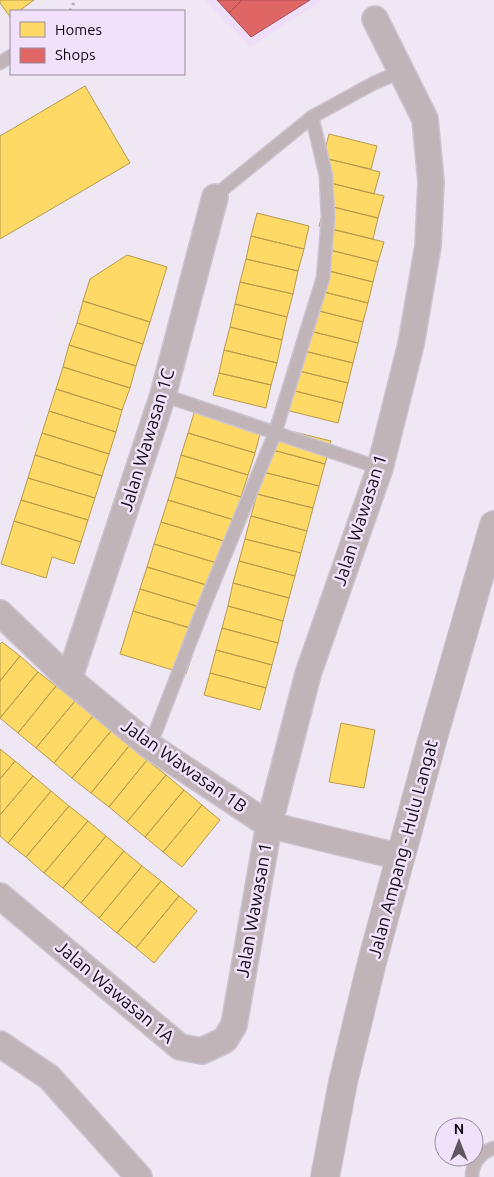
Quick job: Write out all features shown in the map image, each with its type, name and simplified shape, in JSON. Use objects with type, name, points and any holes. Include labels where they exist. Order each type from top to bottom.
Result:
[{"type":"street","name":"Jalan Wawasan 1","points":[[234,1025],[269,825],[308,674],[380,468],[412,344],[428,246],[430,182],[425,119],[375,19]]},
{"type":"street","name":"Jalan Wawasan 1C","points":[[69,679],[163,395],[215,197]]},
{"type":"street","name":"Jalan Ampang - Hulu Langat","points":[[325,1177],[348,1063],[372,962],[494,525]]},
{"type":"street","name":"Jalan Wawasan 1B","points":[[0,613],[69,679],[150,746],[269,825],[401,857]]},
{"type":"street","name":"Jalan Wawasan 1A","points":[[0,896],[180,1047],[202,1050],[225,1040],[234,1025]]},
{"type":"street","points":[[0,1044],[49,1077],[139,1177]]},
{"type":"lane","points":[[215,197],[312,117],[374,83],[402,71]]},
{"type":"lane","points":[[150,746],[275,432],[323,278],[328,219],[326,176],[312,117]]},
{"type":"lane","points":[[163,395],[380,468]]},
{"type":"lane","points":[[472,1177],[472,1170],[476,1161],[487,1150],[494,1148]]},
{"type":"shaded area","points":[[205,0],[323,0],[250,47]]},
{"type":"building: Homes","points":[[0,0],[34,0],[20,10],[10,10],[10,17],[0,3]]},
{"type":"building: Homes","points":[[85,86],[130,163],[0,239],[0,136]]},
{"type":"building: Homes","points":[[329,134],[377,146],[371,169],[323,158]]},
{"type":"building: Homes","points":[[329,159],[380,172],[374,194],[323,181]]},
{"type":"building: Homes","points":[[330,183],[384,196],[378,218],[325,205]]},
{"type":"building: Homes","points":[[325,205],[378,218],[373,239],[319,226]]},
{"type":"building: Homes","points":[[257,213],[309,226],[304,249],[251,236]]},
{"type":"building: Homes","points":[[331,229],[384,242],[378,262],[326,249]]},
{"type":"building: Homes","points":[[251,236],[304,249],[298,271],[246,259]]},
{"type":"building: Homes","points":[[326,249],[378,262],[373,282],[321,269]]},
{"type":"building: Homes","points":[[127,255],[167,267],[150,322],[83,301],[90,279]]},
{"type":"building: Homes","points":[[246,259],[298,271],[293,294],[240,282]]},
{"type":"building: Homes","points":[[321,269],[373,282],[368,303],[316,290]]},
{"type":"building: Homes","points":[[240,282],[293,294],[287,317],[235,304]]},
{"type":"building: Homes","points":[[316,290],[368,303],[363,322],[311,309]]},
{"type":"building: Homes","points":[[83,301],[150,322],[143,344],[77,323]]},
{"type":"building: Homes","points":[[235,304],[287,317],[282,340],[230,327]]},
{"type":"building: Homes","points":[[311,309],[363,322],[358,343],[306,330]]},
{"type":"building: Homes","points":[[77,323],[143,344],[136,366],[69,345]]},
{"type":"building: Homes","points":[[230,327],[282,340],[277,363],[224,350]]},
{"type":"building: Homes","points":[[306,330],[358,343],[353,363],[300,350]]},
{"type":"building: Homes","points":[[69,345],[136,366],[130,388],[63,367]]},
{"type":"building: Homes","points":[[224,350],[277,363],[271,385],[219,373]]},
{"type":"building: Homes","points":[[300,350],[353,363],[348,383],[295,370]]},
{"type":"building: Homes","points":[[63,367],[130,388],[122,410],[56,389]]},
{"type":"building: Homes","points":[[295,370],[348,383],[343,403],[291,390]]},
{"type":"building: Homes","points":[[219,373],[271,385],[266,408],[213,395]]},
{"type":"building: Homes","points":[[56,389],[122,410],[116,432],[49,411]]},
{"type":"building: Homes","points":[[291,390],[343,403],[338,423],[286,410]]},
{"type":"building: Homes","points":[[195,410],[261,430],[255,453],[188,433]]},
{"type":"building: Homes","points":[[49,411],[116,432],[109,454],[42,433]]},
{"type":"building: Homes","points":[[274,427],[331,441],[325,464],[269,449]]},
{"type":"building: Homes","points":[[42,433],[109,454],[102,476],[35,455]]},
{"type":"building: Homes","points":[[188,433],[255,453],[248,475],[181,455]]},
{"type":"building: Homes","points":[[269,449],[325,464],[319,486],[263,472]]},
{"type":"building: Homes","points":[[35,455],[102,476],[95,498],[28,478]]},
{"type":"building: Homes","points":[[181,455],[248,475],[241,497],[175,477]]},
{"type":"building: Homes","points":[[263,472],[319,486],[313,508],[257,494]]},
{"type":"building: Homes","points":[[175,477],[241,497],[234,520],[168,500]]},
{"type":"building: Homes","points":[[28,478],[95,498],[88,520],[21,500]]},
{"type":"building: Homes","points":[[257,494],[313,508],[307,531],[251,516]]},
{"type":"building: Homes","points":[[21,500],[88,520],[81,542],[14,521]]},
{"type":"building: Homes","points":[[168,500],[234,520],[227,542],[161,522]]},
{"type":"building: Homes","points":[[251,516],[307,531],[301,553],[245,539]]},
{"type":"building: Homes","points":[[14,521],[81,542],[74,564],[52,557],[46,578],[1,564]]},
{"type":"building: Homes","points":[[161,522],[227,542],[220,564],[154,544]]},
{"type":"building: Homes","points":[[245,539],[301,553],[295,576],[239,561]]},
{"type":"building: Homes","points":[[154,544],[220,564],[213,587],[147,567]]},
{"type":"building: Homes","points":[[239,561],[295,576],[289,598],[233,583]]},
{"type":"building: Homes","points":[[147,567],[213,587],[206,609],[140,589]]},
{"type":"building: Homes","points":[[233,583],[289,598],[283,621],[228,606]]},
{"type":"building: Homes","points":[[140,589],[206,609],[200,631],[133,611]]},
{"type":"building: Homes","points":[[228,606],[283,621],[278,643],[222,628]]},
{"type":"building: Homes","points":[[133,611],[200,631],[186,674],[120,654]]},
{"type":"building: Homes","points":[[222,628],[278,643],[272,665],[216,650]]},
{"type":"building: Homes","points":[[2,642],[20,656],[0,681],[0,644]]},
{"type":"building: Homes","points":[[216,650],[272,665],[266,688],[210,673]]},
{"type":"building: Homes","points":[[20,656],[38,672],[0,718],[0,681]]},
{"type":"building: Homes","points":[[38,672],[56,686],[18,733],[0,718]]},
{"type":"building: Homes","points":[[210,673],[266,688],[260,710],[204,695]]},
{"type":"building: Homes","points":[[56,686],[75,701],[36,748],[18,733]]},
{"type":"building: Homes","points":[[75,701],[93,716],[54,763],[36,748]]},
{"type":"building: Homes","points":[[93,716],[111,731],[72,778],[54,763]]},
{"type":"building: Homes","points":[[341,723],[375,730],[364,788],[329,782]]},
{"type":"building: Homes","points":[[111,731],[129,746],[91,793],[72,778]]},
{"type":"building: Homes","points":[[129,746],[147,760],[109,807],[91,793]]},
{"type":"building: Homes","points":[[0,749],[15,761],[0,779]]},
{"type":"building: Homes","points":[[147,760],[166,775],[127,822],[109,807]]},
{"type":"building: Homes","points":[[15,761],[33,776],[0,815],[0,779]]},
{"type":"building: Homes","points":[[166,775],[184,790],[145,837],[127,822]]},
{"type":"building: Homes","points":[[33,776],[51,791],[8,843],[0,836],[0,815]]},
{"type":"building: Homes","points":[[184,790],[202,805],[163,852],[145,837]]},
{"type":"building: Homes","points":[[51,791],[69,806],[26,857],[8,843]]},
{"type":"building: Homes","points":[[202,805],[220,820],[182,867],[163,852]]},
{"type":"building: Homes","points":[[69,806],[88,821],[44,873],[26,857]]},
{"type":"building: Homes","points":[[88,821],[106,836],[63,888],[44,873]]},
{"type":"building: Homes","points":[[106,836],[124,851],[81,903],[63,888]]},
{"type":"building: Homes","points":[[124,851],[142,866],[99,918],[81,903]]},
{"type":"building: Homes","points":[[142,866],[161,881],[117,933],[99,918]]},
{"type":"building: Homes","points":[[161,881],[179,896],[136,948],[117,933]]},
{"type":"building: Homes","points":[[179,896],[197,911],[154,963],[136,948]]},
{"type":"building: Shops","points":[[217,0],[242,0],[229,13]]},
{"type":"building: Shops","points":[[242,0],[310,0],[251,37],[229,13]]}]
